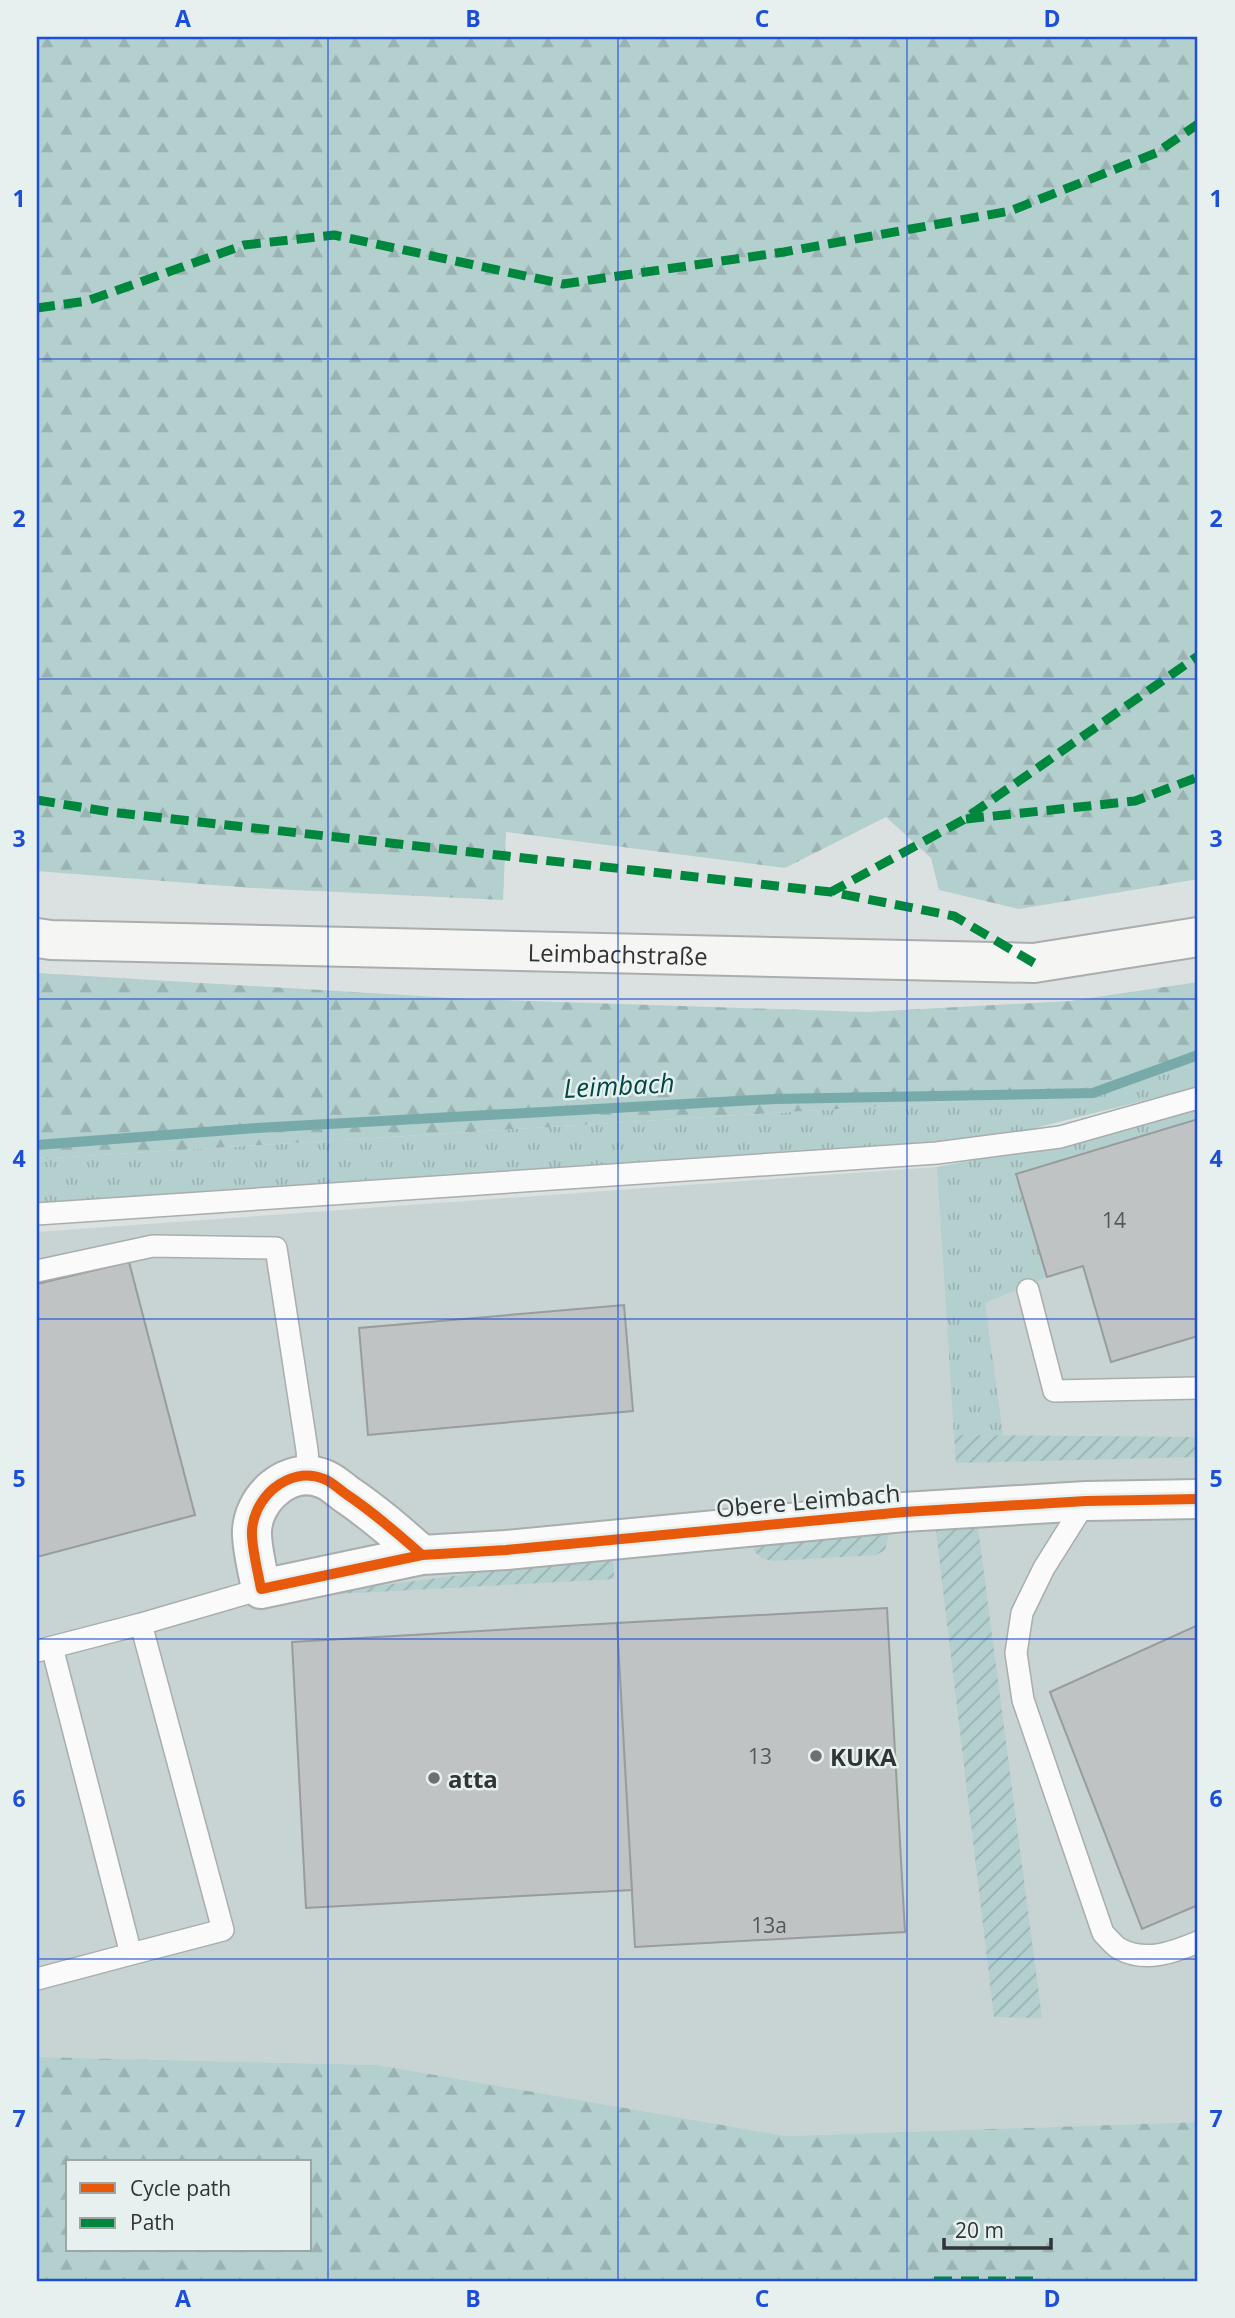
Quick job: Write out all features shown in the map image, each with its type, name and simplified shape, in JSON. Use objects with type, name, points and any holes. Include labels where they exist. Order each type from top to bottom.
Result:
[{"type":"main road","name":"Leimbachstraße","points":[[37,938],[1034,963],[1198,937]]},
{"type":"street","points":[[261,1589],[252,1535],[254,1517],[262,1501],[274,1488],[288,1479],[309,1475],[325,1479],[374,1513],[422,1555]]},
{"type":"street","name":"Obere Leimbach","points":[[261,1589],[422,1555],[506,1550],[904,1512],[1086,1501],[1198,1499]]},
{"type":"lane","points":[[37,1214],[937,1153],[1060,1137],[1198,1098]]},
{"type":"lane","points":[[37,1271],[153,1246],[276,1248],[309,1475]]},
{"type":"lane","points":[[1028,1290],[1054,1391],[1198,1388]]},
{"type":"lane","points":[[1086,1501],[1044,1568],[1022,1613],[1016,1653],[1023,1700],[1103,1933],[1120,1949],[1147,1955],[1170,1954],[1198,1942]]},
{"type":"lane","points":[[131,1954],[44,1649],[261,1589]]},
{"type":"lane","points":[[37,1995],[37,1982],[223,1930],[141,1624]]},
{"type":"shaded area","points":[[1198,1109],[1198,2122],[786,2136],[378,2065],[37,2057],[37,1232],[937,1167],[1008,1154]]},
{"type":"green space","points":[[37,37],[1198,37],[1198,879],[1019,909],[939,890],[931,858],[886,817],[785,868],[506,832],[503,900],[252,888],[37,871]]},
{"type":"green space","points":[[37,973],[470,999],[866,1012],[1070,1001],[1198,982],[1198,1065],[1093,1093],[37,1159]]},
{"type":"green space","points":[[1198,1065],[1198,1087],[999,1137],[37,1203],[37,1159],[1093,1093]]},
{"type":"green space","points":[[1198,1109],[1198,1119],[1017,1174],[1047,1277],[985,1303],[1003,1435],[954,1435],[937,1167],[1008,1154]]},
{"type":"green space","points":[[954,1435],[1198,1437],[1198,1457],[956,1463]]},
{"type":"green space","points":[[978,1528],[1042,2018],[994,2017],[936,1531]]},
{"type":"green space","points":[[889,1534],[885,1550],[876,1555],[772,1561],[760,1557],[754,1551],[754,1545]]},
{"type":"green space","points":[[613,1555],[614,1579],[301,1596]]},
{"type":"green space","points":[[37,2057],[378,2065],[786,2136],[1198,2122],[1198,2281],[37,2281]]},
{"type":"building","points":[[1198,1119],[1198,1336],[1111,1362],[1083,1266],[1047,1277],[1016,1174]]},
{"type":"building","points":[[129,1262],[195,1515],[37,1557],[37,1284]]},
{"type":"building","points":[[624,1305],[633,1411],[368,1435],[359,1328]]},
{"type":"building","points":[[887,1608],[905,1932],[635,1947],[617,1623]]},
{"type":"building","points":[[617,1623],[632,1890],[306,1908],[292,1642]]},
{"type":"building","points":[[1198,1625],[1198,1905],[1142,1929],[1050,1692]]},
{"type":"waterway","name":"Leimbach","points":[[37,1145],[257,1128],[775,1099],[1093,1093],[1198,1055]]},
{"type":"marked path","points":[[37,308],[87,301],[244,245],[334,235],[563,284],[784,252],[1010,211],[1156,153],[1198,124]]},
{"type":"marked path","points":[[1034,963],[954,916],[831,892],[963,820],[1198,656]]},
{"type":"marked path","points":[[966,819],[1135,801],[1198,777]]},
{"type":"marked path","points":[[37,800],[110,812],[831,892]]},
{"type":"marked path","points":[[934,2281],[1040,2281]]},
{"type":"cycle path","points":[[422,1555],[333,1484],[310,1476],[297,1477],[274,1488],[264,1498],[253,1523],[252,1536],[261,1589],[422,1555],[506,1550],[904,1512],[1086,1501],[1198,1499]]},
{"type":"place","name":"KUKA","points":[[816,1756]]},
{"type":"place","name":"atta","points":[[434,1778]]}]
